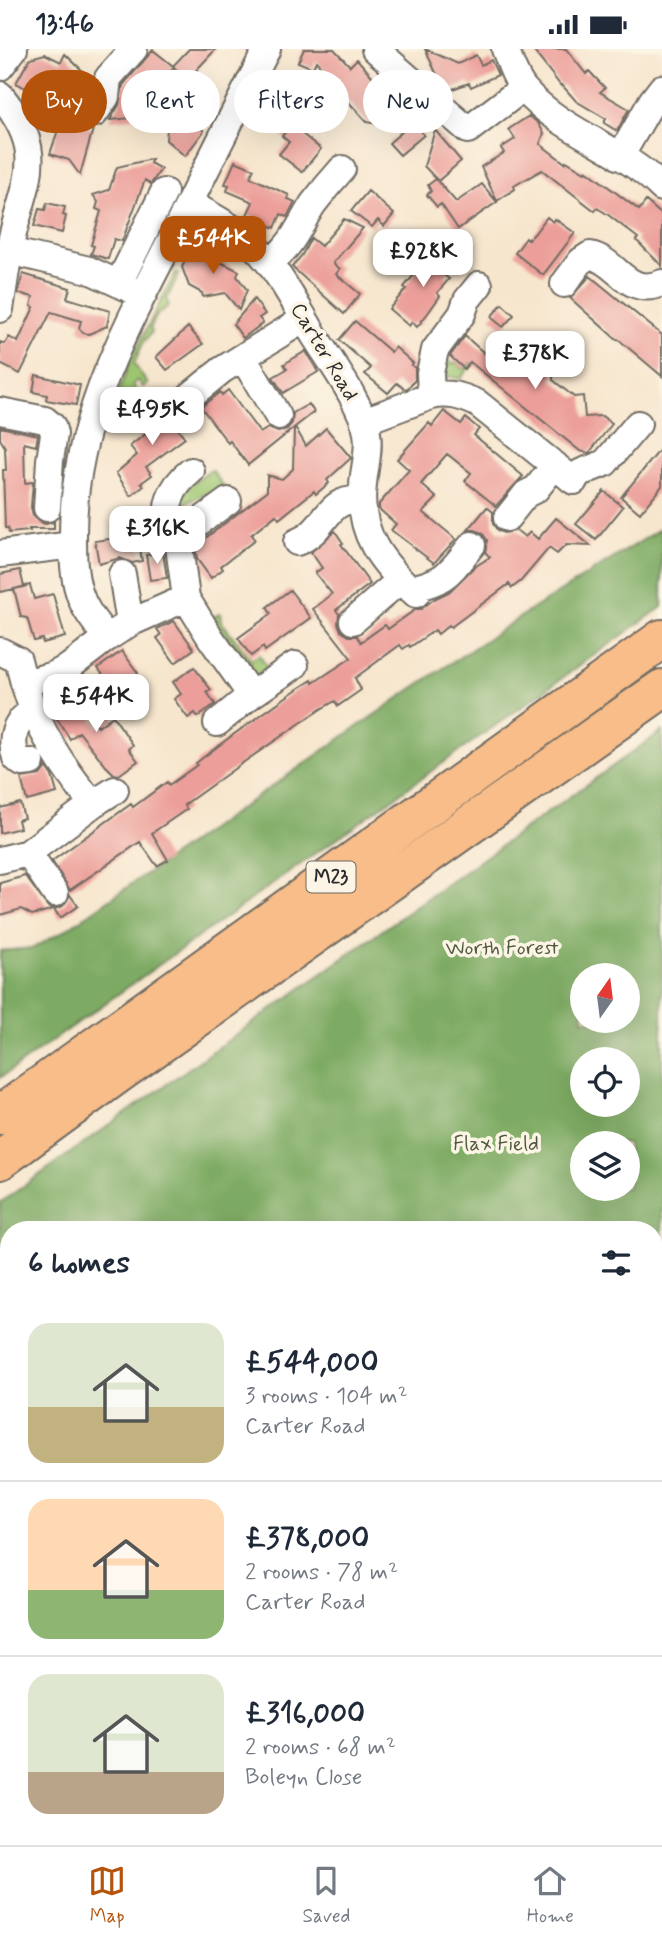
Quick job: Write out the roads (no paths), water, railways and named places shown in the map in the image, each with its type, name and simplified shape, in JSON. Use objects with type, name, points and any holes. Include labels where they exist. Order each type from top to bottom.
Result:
[{"type":"highway","name":"M23","points":[[0,1115],[662,639]]},
{"type":"highway","name":"M23","points":[[0,1160],[662,689]]},
{"type":"street","points":[[0,67],[14,49]]},
{"type":"street","points":[[131,289],[189,203],[267,49]]},
{"type":"street","points":[[375,49],[413,80],[473,140],[523,88]]},
{"type":"street","points":[[505,49],[523,88],[569,127],[638,168],[662,188]]},
{"type":"street","points":[[107,88],[108,78],[121,53]]},
{"type":"street","points":[[620,157],[662,88]]},
{"type":"street","points":[[0,95],[26,134],[30,158],[28,183],[13,227],[0,309]]},
{"type":"street","points":[[269,263],[284,252],[296,237],[316,201],[342,169]]},
{"type":"street","points":[[107,638],[84,607],[75,579],[73,545],[77,479],[95,401],[112,357],[131,289],[164,193]]},
{"type":"street","name":"Carter Road","points":[[189,203],[232,228],[258,249],[304,319],[364,421],[369,446],[361,500],[364,520],[373,547],[409,588]]},
{"type":"street","points":[[9,251],[75,266],[131,289]]},
{"type":"street","points":[[564,284],[580,261],[590,255],[600,259],[633,284],[657,284]]},
{"type":"street","points":[[431,396],[430,373],[435,349],[462,314],[467,300],[479,285]]},
{"type":"street","points":[[190,397],[232,364],[304,319]]},
{"type":"street","points":[[232,364],[258,384],[278,416]]},
{"type":"street","name":"Carter Road","points":[[364,421],[431,396],[460,395],[477,403],[567,475]]},
{"type":"street","points":[[0,411],[45,421],[52,426],[54,434],[47,507]]},
{"type":"street","points":[[507,518],[526,494],[567,475],[605,463],[638,424]]},
{"type":"street","points":[[191,471],[178,482],[169,500],[170,523],[177,532],[186,598],[251,695]]},
{"type":"street","points":[[297,542],[314,534],[337,506],[348,500],[361,500]]},
{"type":"street","points":[[177,532],[187,531],[229,501]]},
{"type":"street","points":[[0,554],[73,545]]},
{"type":"street","points":[[353,621],[380,599],[444,578],[472,545]]},
{"type":"street","points":[[122,574],[130,623]]},
{"type":"street","points":[[14,665],[54,675],[130,623],[186,598]]},
{"type":"street","points":[[0,860],[28,853],[104,797],[52,749],[14,665]]},
{"type":"street","points":[[217,723],[251,695],[295,666]]},
{"type":"street","points":[[31,762],[22,763],[16,758],[13,736],[21,719],[33,712]]},
{"type":"street","points":[[28,853],[55,893]]},
{"type":"park label","name":"Worth Forest","points":[[502,948]]},
{"type":"park label","name":"Flax Field","points":[[496,1144]]}]
